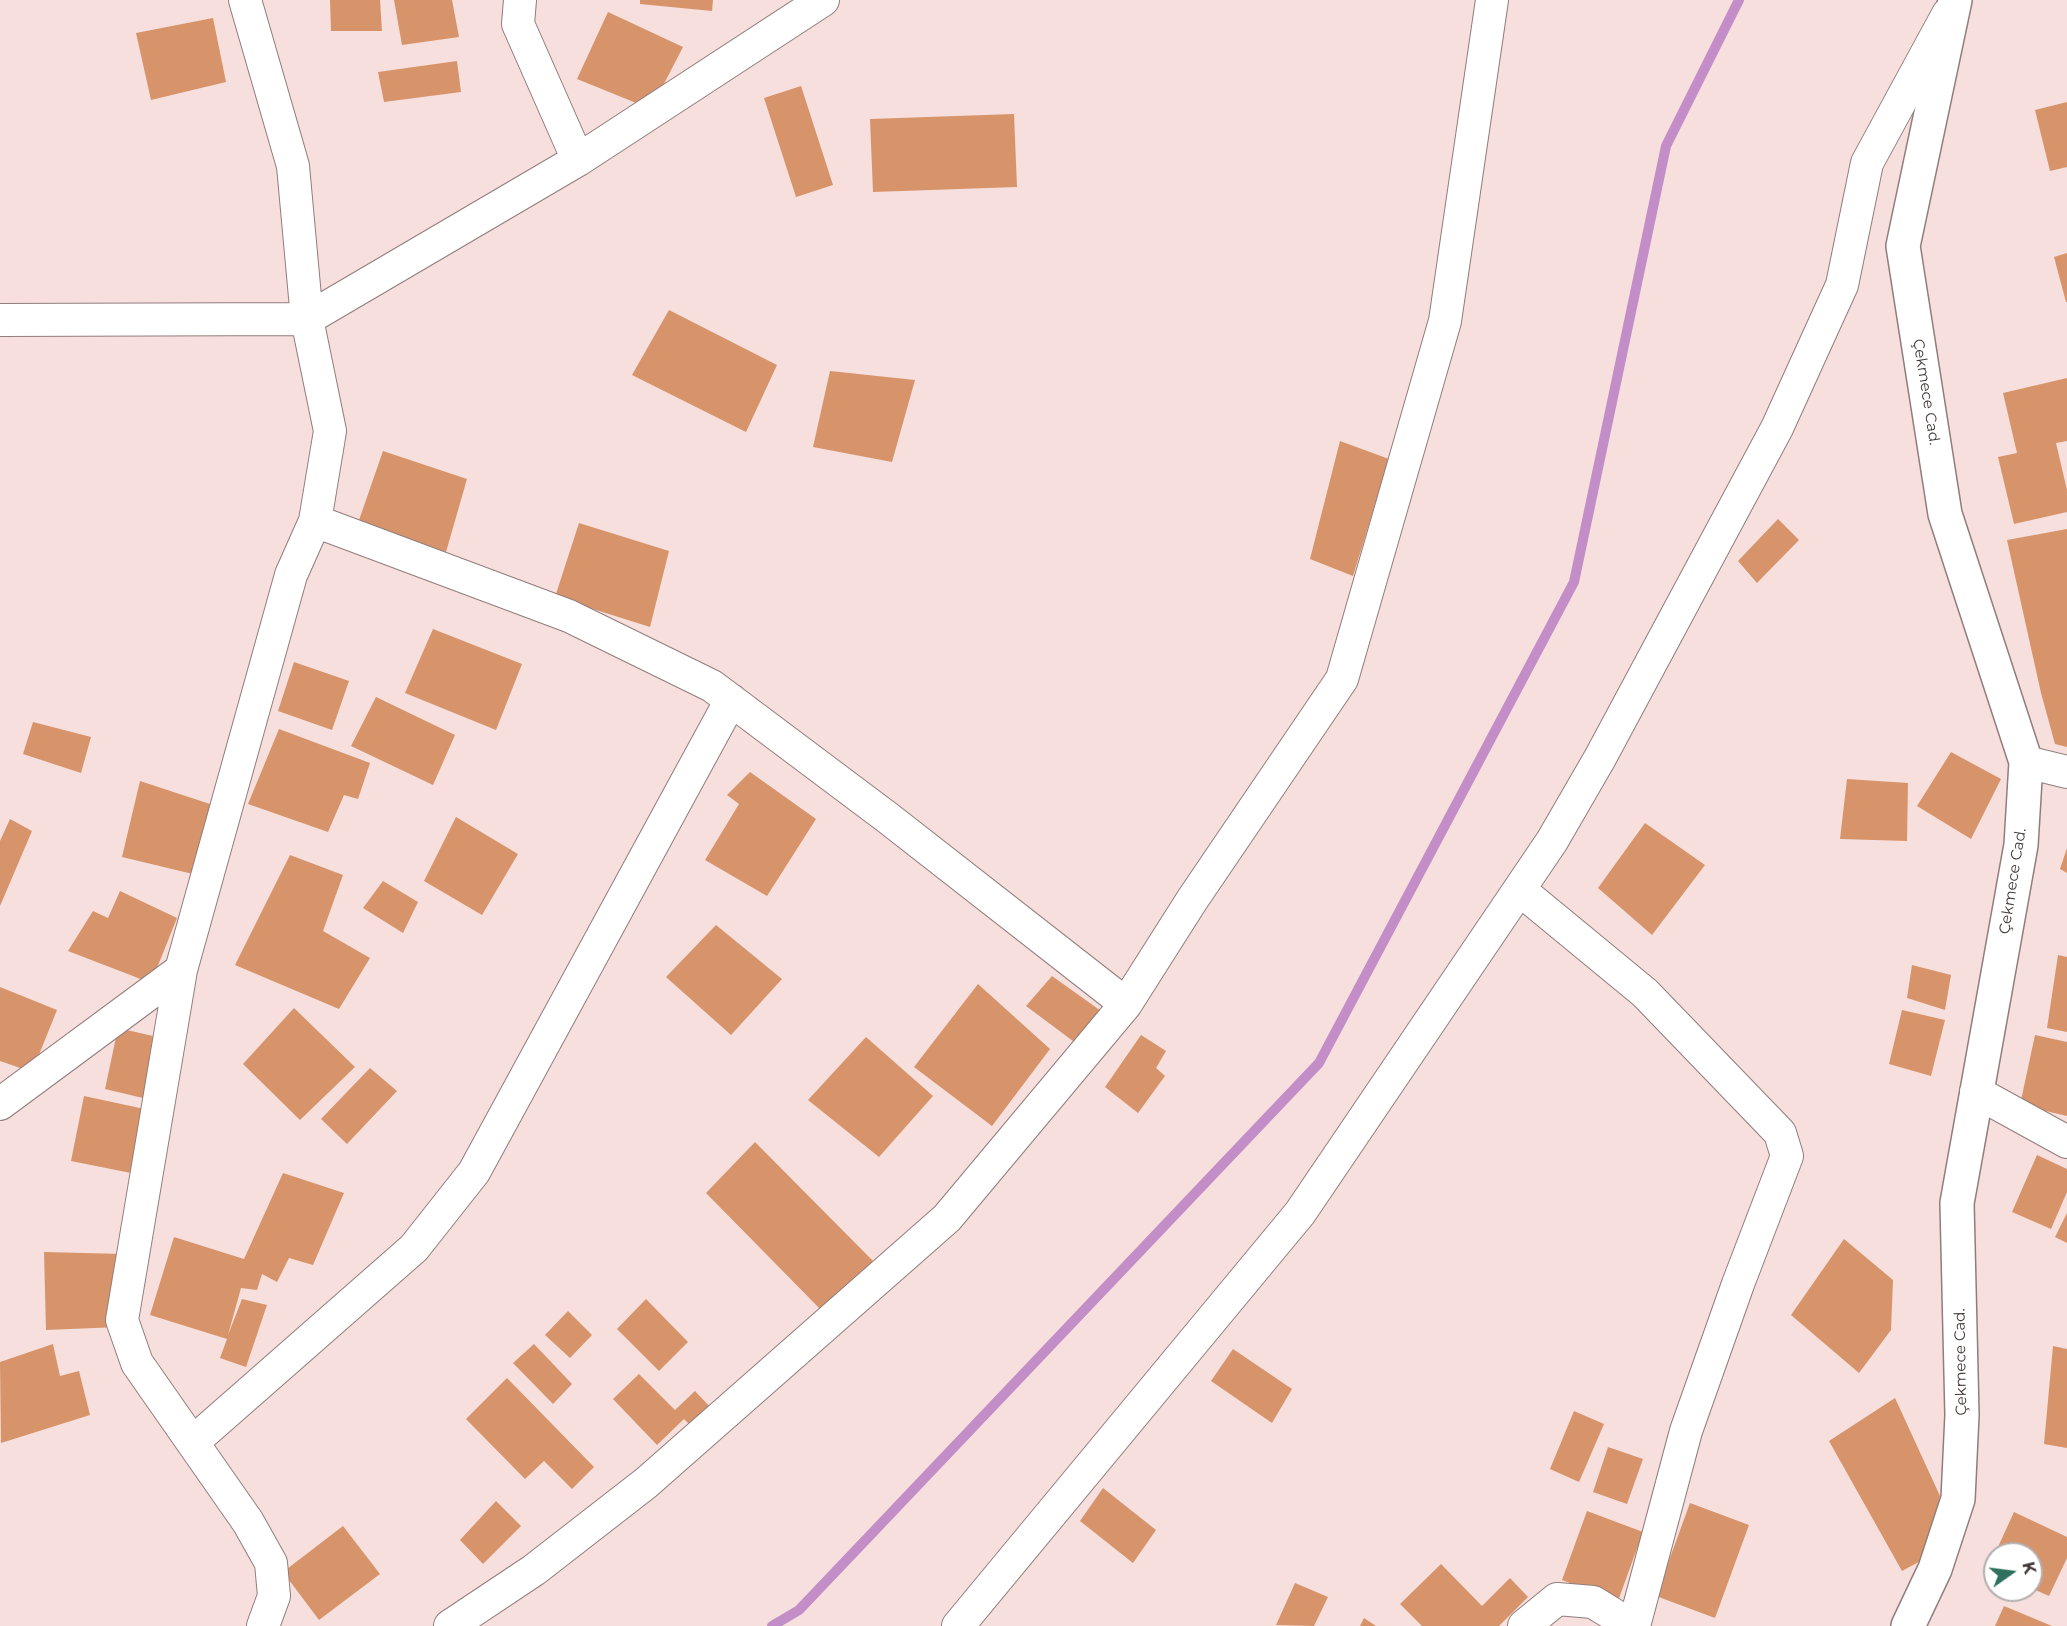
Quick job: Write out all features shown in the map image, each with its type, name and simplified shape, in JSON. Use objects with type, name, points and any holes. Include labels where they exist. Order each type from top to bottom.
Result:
[{"type":"street","points":[[245,0],[293,166],[307,319],[330,431],[315,521],[291,575],[181,970],[122,1320],[137,1363],[248,1522],[271,1563],[274,1596],[263,1626]]},
{"type":"street","points":[[520,0],[518,24],[578,160]]},
{"type":"street","points":[[0,320],[307,319],[578,160],[823,0]]},
{"type":"street","points":[[450,1626],[534,1570],[646,1483],[947,1218],[1126,1004],[1192,900],[1342,679],[1445,321],[1492,0]]},
{"type":"street","points":[[958,1626],[1300,1213],[1552,841],[1600,758],[1777,428],[1842,285],[1867,163],[1954,3]]},
{"type":"street","name":"Çekmece Cad.","points":[[1908,1626],[1935,1569],[1958,1499],[1962,1415],[1957,1203],[2021,844],[2026,762],[1945,514],[1903,246],[1954,3]]},
{"type":"street","points":[[315,521],[569,616],[712,686],[888,818],[1126,1004]]},
{"type":"street","points":[[193,1442],[414,1248],[474,1172],[731,700]]},
{"type":"street","points":[[2026,762],[2067,772]]},
{"type":"street","points":[[1520,890],[1646,993],[1780,1133],[1787,1156],[1738,1284],[1686,1431],[1633,1626],[1593,1602],[1557,1599],[1524,1626]]},
{"type":"street","points":[[0,1104],[181,970]]},
{"type":"street","points":[[1976,1092],[2067,1142]]},
{"type":"building","points":[[330,0],[380,0],[382,31],[331,31]]},
{"type":"building","points":[[394,0],[452,0],[459,37],[402,45]]},
{"type":"building","points":[[640,0],[713,0],[712,11],[640,4]]},
{"type":"building","points":[[608,12],[683,47],[651,109],[577,79]]},
{"type":"building","points":[[213,18],[226,82],[151,100],[136,33]]},
{"type":"building","points":[[457,61],[461,92],[384,102],[378,72]]},
{"type":"building","points":[[801,86],[833,185],[796,197],[764,98]]},
{"type":"building","points":[[2067,102],[2067,167],[2050,171],[2035,110]]},
{"type":"building","points":[[1014,114],[1017,187],[873,192],[870,119]]},
{"type":"building","points":[[2067,253],[2067,302],[2066,302],[2054,257]]},
{"type":"building","points":[[669,310],[777,365],[746,432],[632,375]]},
{"type":"building","points":[[830,371],[915,380],[892,462],[813,447]]},
{"type":"building","points":[[2067,378],[2067,441],[2056,443],[2067,490],[2067,512],[2014,524],[1998,457],[2017,453],[2003,393]]},
{"type":"building","points":[[1340,441],[1389,459],[1353,576],[1310,559]]},
{"type":"building","points":[[383,451],[467,479],[446,552],[358,523]]},
{"type":"building","points":[[1778,519],[1799,540],[1757,583],[1738,561]]},
{"type":"building","points":[[579,523],[669,551],[650,627],[555,597]]},
{"type":"building","points":[[2067,529],[2067,747],[2055,744],[2041,693],[2007,540]]},
{"type":"building","points":[[433,629],[522,664],[496,730],[405,693]]},
{"type":"building","points":[[294,662],[349,681],[332,730],[278,711]]},
{"type":"building","points":[[376,697],[455,735],[433,785],[351,746]]},
{"type":"building","points":[[33,722],[91,737],[81,773],[23,754]]},
{"type":"building","points":[[279,729],[370,763],[358,799],[344,795],[328,832],[248,804]]},
{"type":"building","points":[[1951,752],[2001,779],[1971,839],[1917,806]]},
{"type":"building","points":[[750,772],[816,819],[767,896],[705,860],[739,804],[727,795]]},
{"type":"building","points":[[1847,779],[1908,783],[1907,841],[1840,839]]},
{"type":"building","points":[[140,781],[213,805],[197,875],[122,857]]},
{"type":"building","points":[[456,817],[518,854],[482,915],[424,881]]},
{"type":"building","points":[[10,819],[32,831],[0,906],[0,841]]},
{"type":"building","points":[[1645,823],[1705,865],[1652,935],[1598,888]]},
{"type":"building","points":[[2067,848],[2067,873],[2060,869]]},
{"type":"building","points":[[290,855],[343,875],[323,931],[370,958],[339,1009],[235,965]]},
{"type":"building","points":[[383,881],[418,902],[403,933],[363,908]]},
{"type":"building","points":[[120,891],[177,918],[151,983],[68,951],[93,911],[108,918]]},
{"type":"building","points":[[716,925],[782,979],[731,1035],[666,977]]},
{"type":"building","points":[[2058,955],[2067,957],[2067,1032],[2047,1028]]},
{"type":"building","points":[[1912,965],[1951,975],[1945,1010],[1907,998]]},
{"type":"building","points":[[1052,976],[1101,1011],[1077,1044],[1026,1006]]},
{"type":"building","points":[[978,984],[1050,1049],[992,1126],[914,1067]]},
{"type":"building","points":[[0,987],[57,1010],[32,1072],[0,1061]]},
{"type":"building","points":[[294,1008],[355,1067],[300,1120],[243,1064]]},
{"type":"building","points":[[1902,1010],[1945,1020],[1931,1076],[1889,1064]]},
{"type":"building","points":[[118,1028],[153,1036],[143,1098],[105,1089]]},
{"type":"building","points":[[1141,1035],[1166,1051],[1156,1068],[1165,1076],[1138,1113],[1105,1087]]},
{"type":"building","points":[[2035,1035],[2067,1042],[2067,1116],[2020,1105]]},
{"type":"building","points":[[866,1037],[933,1096],[879,1157],[808,1100]]},
{"type":"building","points":[[370,1068],[397,1091],[347,1144],[321,1119]]},
{"type":"building","points":[[84,1096],[149,1110],[136,1174],[71,1161]]},
{"type":"building","points":[[755,1142],[876,1264],[825,1314],[706,1193]]},
{"type":"building","points":[[2037,1155],[2067,1169],[2067,1192],[2051,1229],[2012,1212]]},
{"type":"building","points":[[283,1173],[344,1193],[313,1265],[289,1258],[277,1282],[262,1274],[257,1290],[241,1288],[228,1335],[242,1299],[267,1305],[246,1367],[220,1358],[227,1339],[150,1315],[174,1237],[244,1259]]},
{"type":"building","points":[[2067,1213],[2067,1243],[2055,1237]]},
{"type":"building","points":[[1844,1239],[1893,1280],[1891,1330],[1859,1373],[1791,1315]]},
{"type":"building","points":[[44,1252],[123,1254],[119,1327],[46,1330]]},
{"type":"building","points":[[646,1299],[688,1342],[659,1371],[617,1329]]},
{"type":"building","points":[[568,1311],[592,1335],[570,1358],[545,1335]]},
{"type":"building","points":[[53,1344],[60,1376],[79,1371],[90,1415],[1,1443],[0,1362]]},
{"type":"building","points":[[534,1344],[572,1384],[553,1404],[513,1363]]},
{"type":"building","points":[[2053,1346],[2067,1349],[2067,1448],[2044,1444]]},
{"type":"building","points":[[1233,1349],[1292,1389],[1272,1423],[1211,1381]]},
{"type":"building","points":[[639,1374],[675,1410],[695,1391],[713,1410],[694,1429],[684,1419],[657,1445],[613,1399]]},
{"type":"building","points":[[507,1378],[594,1467],[572,1489],[544,1461],[525,1479],[466,1419]]},
{"type":"building","points":[[1895,1398],[1940,1496],[1926,1558],[1902,1571],[1829,1441]]},
{"type":"building","points":[[1574,1411],[1604,1424],[1579,1482],[1550,1469]]},
{"type":"building","points":[[1608,1447],[1643,1459],[1627,1504],[1593,1492]]},
{"type":"building","points":[[1103,1488],[1156,1530],[1133,1563],[1080,1521]]},
{"type":"building","points":[[496,1501],[521,1526],[483,1564],[460,1540]]},
{"type":"building","points":[[1690,1503],[1749,1525],[1715,1618],[1656,1596]]},
{"type":"building","points":[[1587,1511],[1643,1532],[1618,1601],[1562,1580]]},
{"type":"building","points":[[2014,1512],[2067,1537],[2067,1558],[2049,1596],[2043,1593],[2043,1542],[2000,1542]]},
{"type":"building","points":[[343,1526],[380,1574],[319,1620],[283,1572]]},
{"type":"building","points":[[1441,1564],[1482,1606],[1510,1578],[1528,1597],[1499,1626],[1422,1626],[1400,1604]]},
{"type":"building","points":[[1295,1583],[1328,1597],[1314,1626],[1276,1625]]},
{"type":"building","points":[[2004,1606],[2052,1626],[1995,1626]]},
{"type":"building","points":[[1364,1618],[1376,1626],[1360,1626]]},
{"type":"waterway","points":[[772,1626],[799,1610],[1319,1063],[1574,582],[1666,146],[1739,0]]}]
